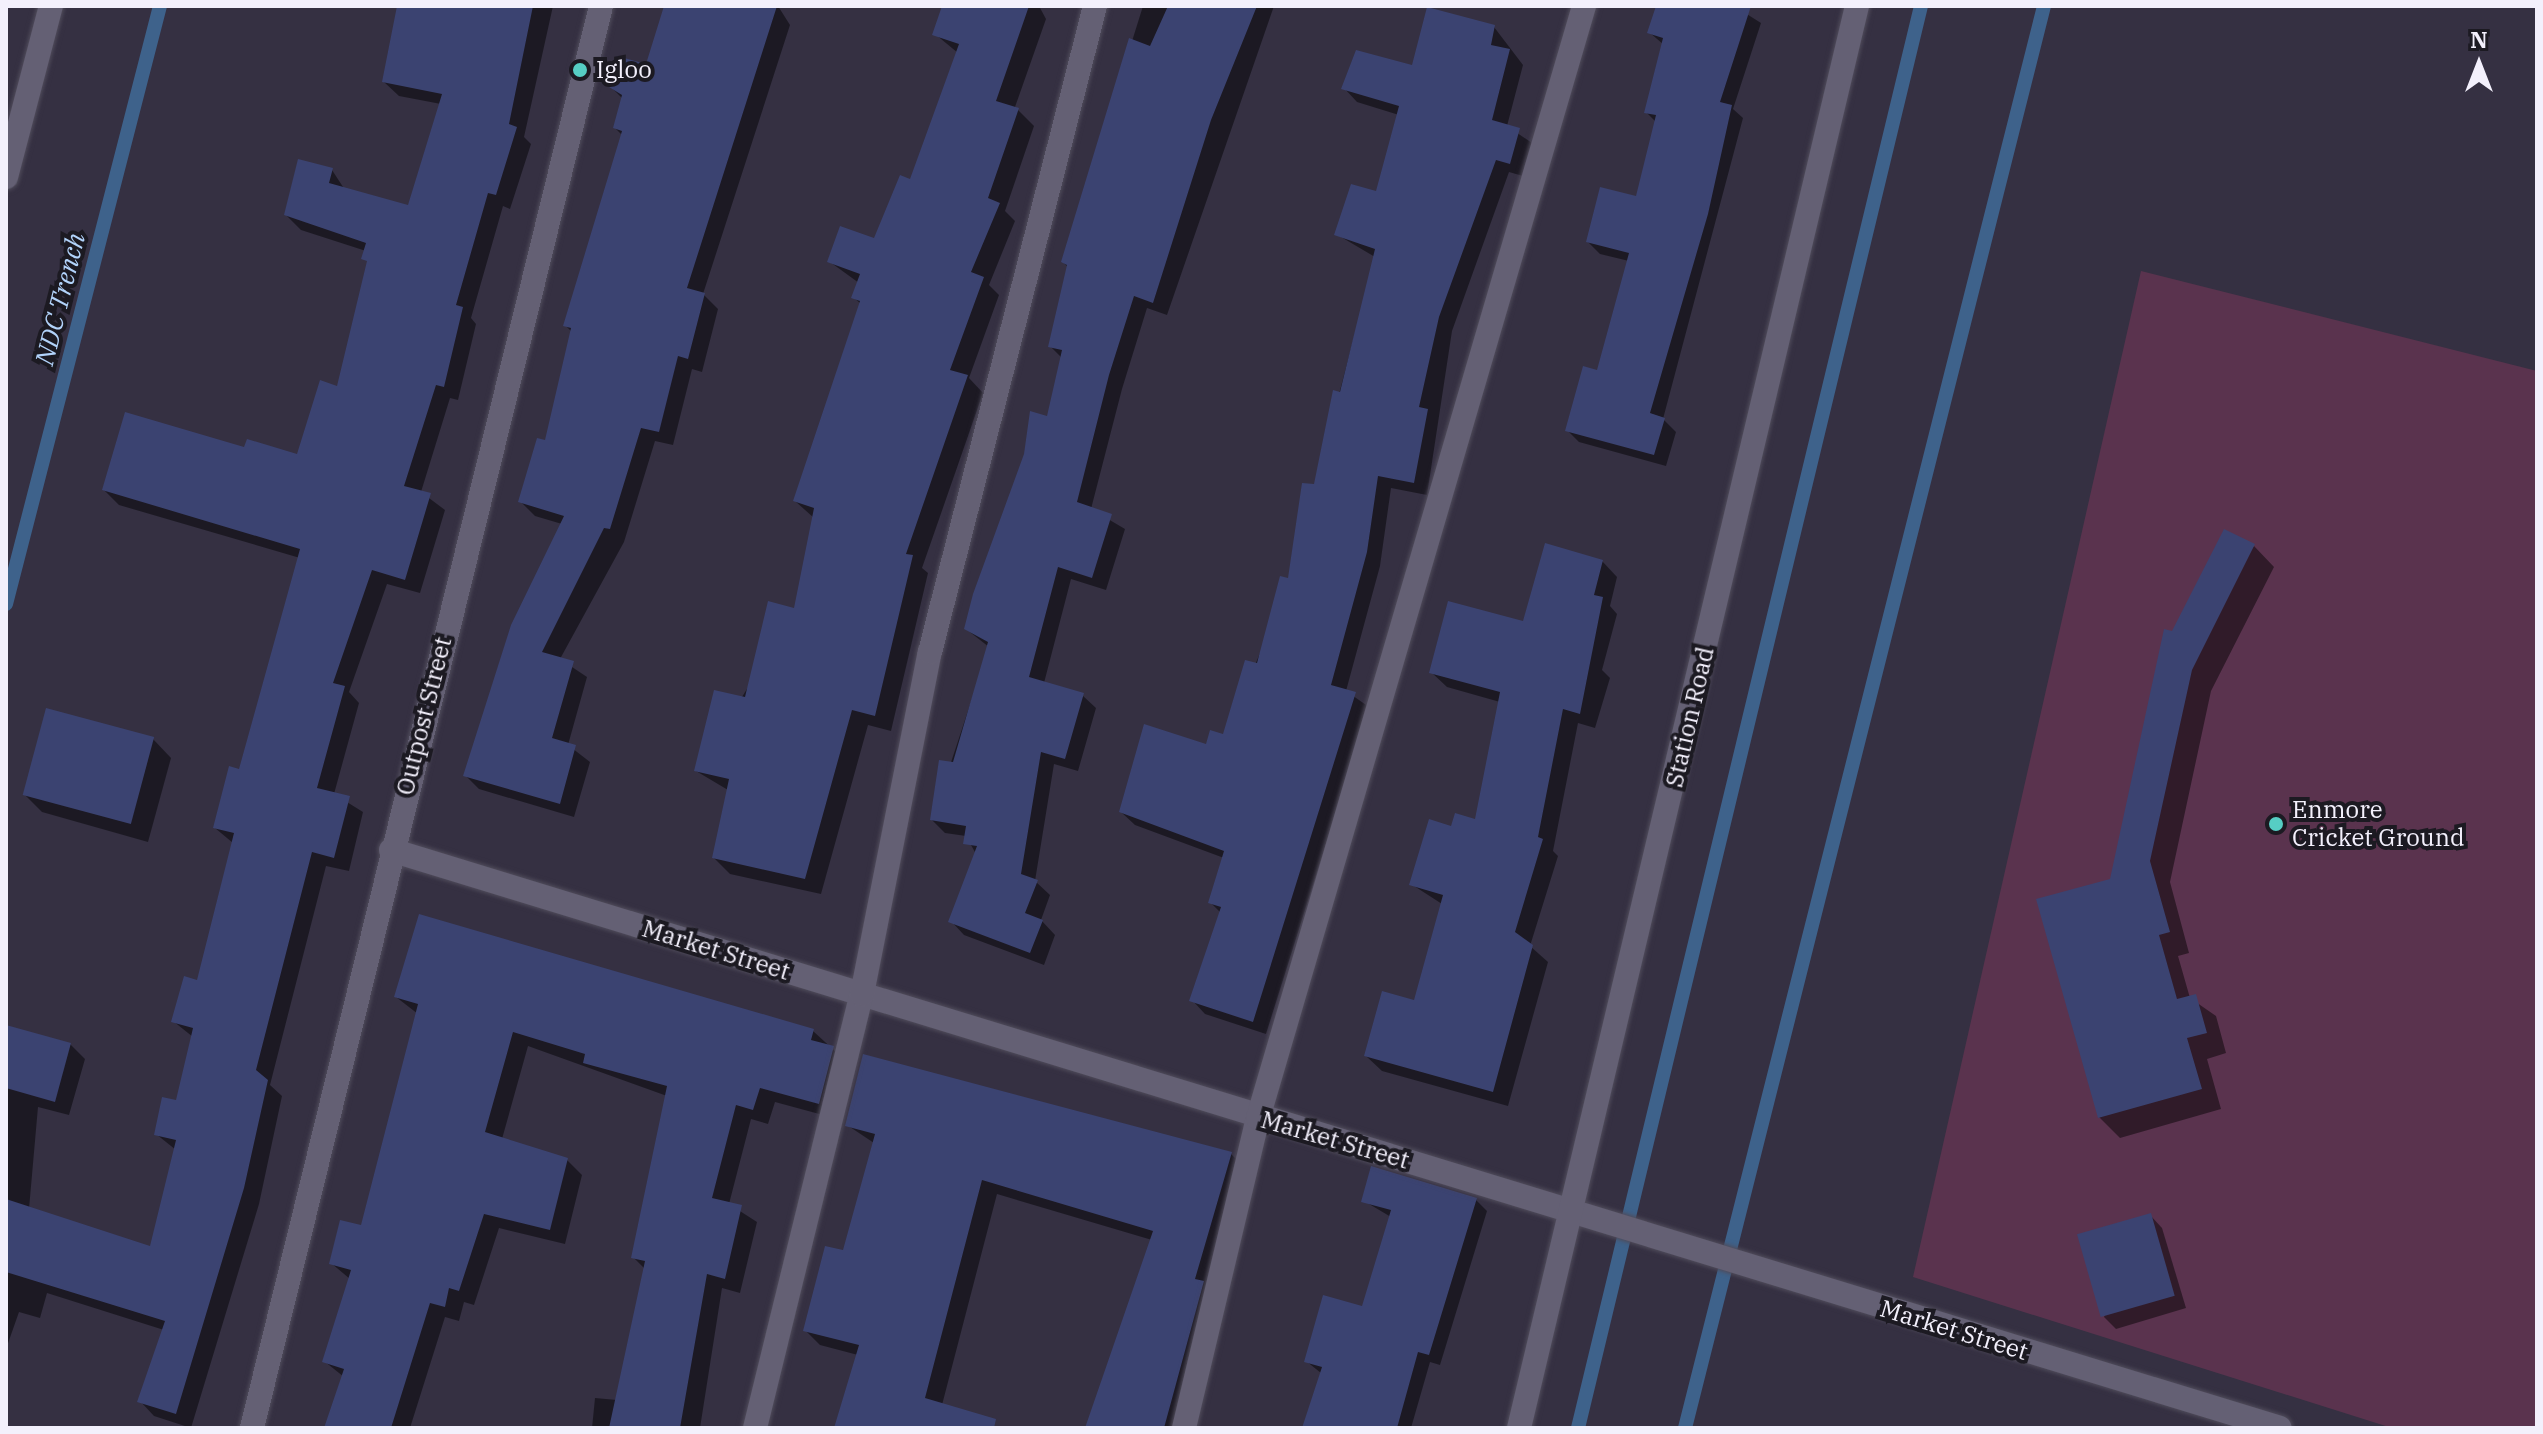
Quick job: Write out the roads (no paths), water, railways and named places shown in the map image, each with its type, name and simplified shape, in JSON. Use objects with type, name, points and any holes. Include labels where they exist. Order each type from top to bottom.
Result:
[{"type":"street","points":[[6,177],[51,6]]},
{"type":"street","name":"Outpost Street","points":[[252,1428],[391,850],[601,6]]},
{"type":"street","points":[[755,1428],[862,994],[930,652],[1095,6]]},
{"type":"street","points":[[1184,1428],[1258,1118],[1584,6]]},
{"type":"street","name":"Station Road","points":[[1519,1428],[1580,1211],[1857,6]]},
{"type":"street","name":"Market Street","points":[[391,850],[1258,1118],[1580,1211],[1748,1268],[2280,1428]]},
{"type":"waterway","name":"NDC Trench","points":[[6,604],[160,6]]},
{"type":"waterway","points":[[1578,1428],[1921,6]]},
{"type":"waterway","points":[[1685,1428],[2044,6]]},
{"type":"place","name":"Igloo","points":[[580,70]]},
{"type":"place","name":"Enmore Cricket Ground","points":[[2276,824]]}]
